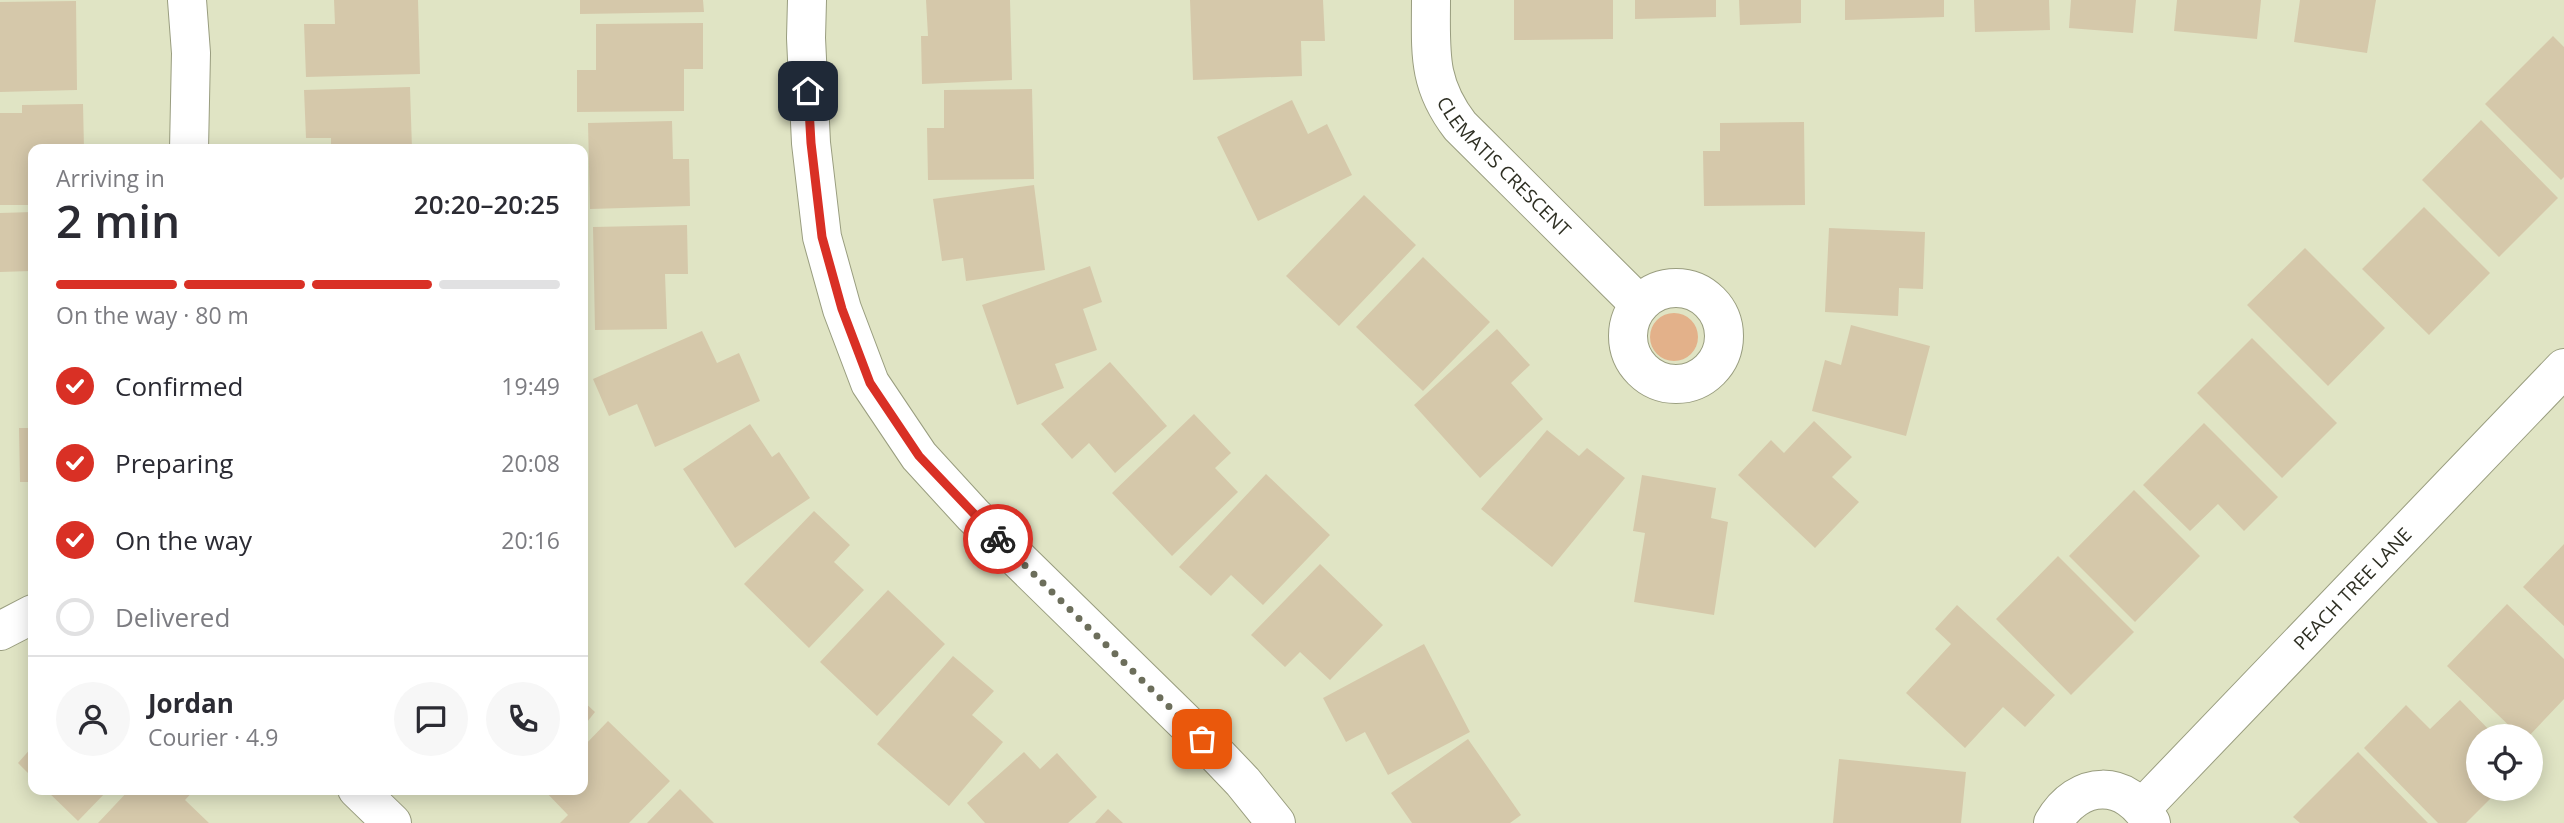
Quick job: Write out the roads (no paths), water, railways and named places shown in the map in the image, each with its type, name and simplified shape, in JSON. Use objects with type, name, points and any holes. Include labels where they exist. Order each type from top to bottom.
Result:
[{"type":"street","points":[[187,0],[191,52],[190,144]]},
{"type":"street","points":[[807,0],[811,143],[822,237],[842,309],[870,383],[919,456],[973,515],[1202,739],[1244,782],[1276,823]]},
{"type":"street","name":"CLEMATIS CRESCENT","points":[[1431,0],[1431,54],[1435,82],[1445,106],[1460,126],[1639,304]]},
{"type":"street","name":"PEACH TREE LANE","points":[[2053,823],[2063,807],[2077,796],[2094,790],[2112,790],[2128,796],[2147,815],[2564,368]]},
{"type":"street","points":[[0,631],[28,617]]},
{"type":"street","points":[[363,795],[392,823]]}]
